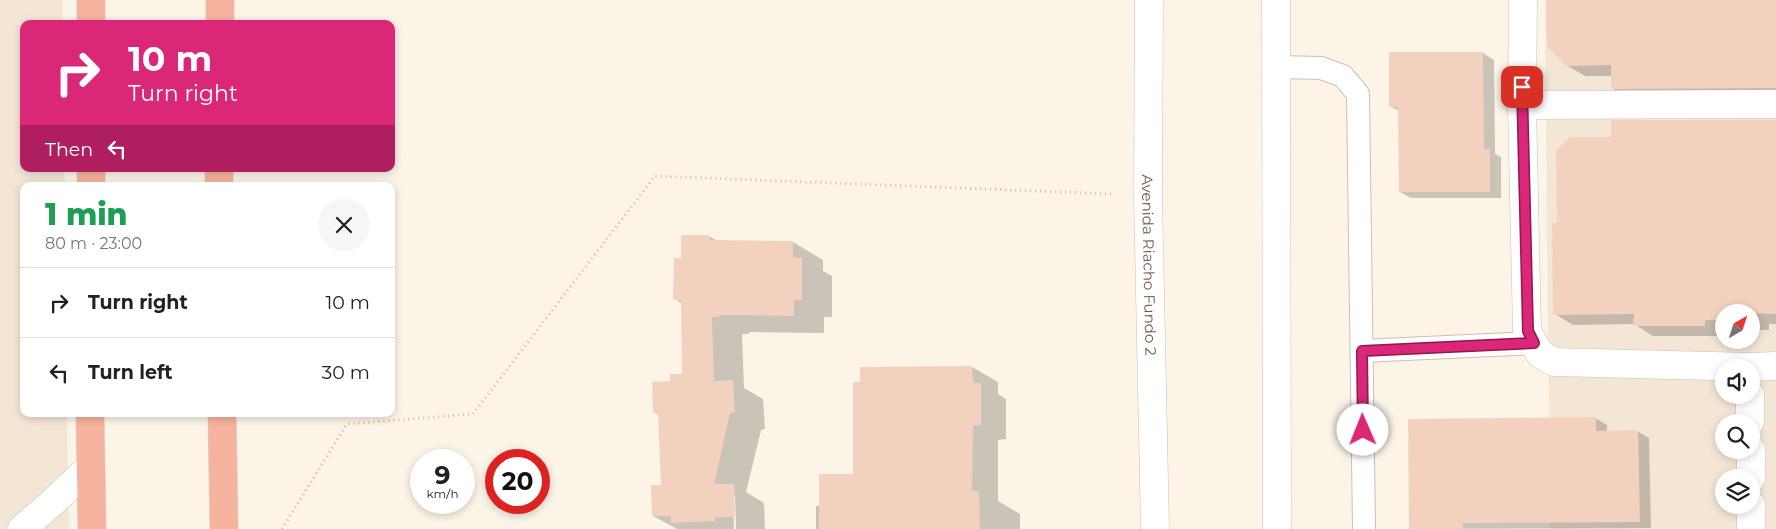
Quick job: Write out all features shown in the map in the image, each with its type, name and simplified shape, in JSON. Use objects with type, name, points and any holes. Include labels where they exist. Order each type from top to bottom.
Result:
[{"type":"highway","points":[[91,0],[91,20]]},
{"type":"highway","points":[[220,0],[220,20]]},
{"type":"highway","points":[[90,417],[92,529]]},
{"type":"highway","points":[[222,417],[224,529]]},
{"type":"street","name":"Avenida Riacho Fundo 2","points":[[1149,0],[1148,196],[1155,529]]},
{"type":"street","points":[[1276,0],[1278,67],[1277,529]]},
{"type":"street","points":[[1523,0],[1522,105],[1528,331],[1534,343],[1540,354],[1554,362],[1715,366]]},
{"type":"street","points":[[1522,105],[1776,104]]},
{"type":"street","points":[[1760,367],[1776,366]]},
{"type":"street","points":[[22,529],[54,502],[90,467]]},
{"type":"street","points":[[1751,514],[1751,529]]},
{"type":"lane","points":[[1278,67],[1322,68],[1343,76],[1358,94],[1364,529]]},
{"type":"lane","points":[[1362,351],[1534,343]]},
{"type":"path","points":[[282,529],[347,424],[473,414],[655,176],[1148,196]]},
{"type":"shaded area","points":[[0,0],[62,0],[63,20],[20,20],[20,172],[64,172],[65,182],[20,182],[20,417],[67,417],[69,529],[0,529]]},
{"type":"shaded area","points":[[1545,0],[1776,0],[1776,529],[1550,529]]},
{"type":"building","points":[[1546,0],[1776,0],[1776,88],[1611,89],[1611,65],[1566,66],[1547,46]]},
{"type":"building","points":[[1389,52],[1483,52],[1484,149],[1490,149],[1490,192],[1399,192],[1398,107],[1389,107]]},
{"type":"building","points":[[1611,120],[1776,120],[1776,314],[1760,313],[1760,304],[1715,304],[1715,320],[1705,320],[1705,326],[1633,326],[1634,314],[1553,315],[1552,223],[1557,223],[1556,151],[1570,137],[1611,137]]},
{"type":"building","points":[[681,235],[710,235],[710,240],[793,241],[793,257],[802,258],[802,300],[794,300],[794,316],[719,315],[719,317],[712,317],[714,381],[733,380],[735,412],[730,413],[714,484],[734,484],[735,517],[715,517],[715,521],[671,523],[671,516],[652,516],[651,485],[661,485],[658,413],[653,413],[652,382],[670,381],[670,374],[682,374],[681,300],[673,300],[674,258],[681,258]]},
{"type":"building","points":[[972,366],[973,383],[981,383],[981,425],[973,426],[972,491],[979,491],[980,529],[819,529],[819,474],[853,474],[853,382],[860,382],[860,367]]},
{"type":"building","points":[[1596,417],[1596,431],[1638,430],[1640,522],[1463,523],[1463,529],[1409,529],[1408,419]]},
{"type":"route","points":[[1363,430],[1362,351],[1534,343],[1528,331],[1522,87]]}]
